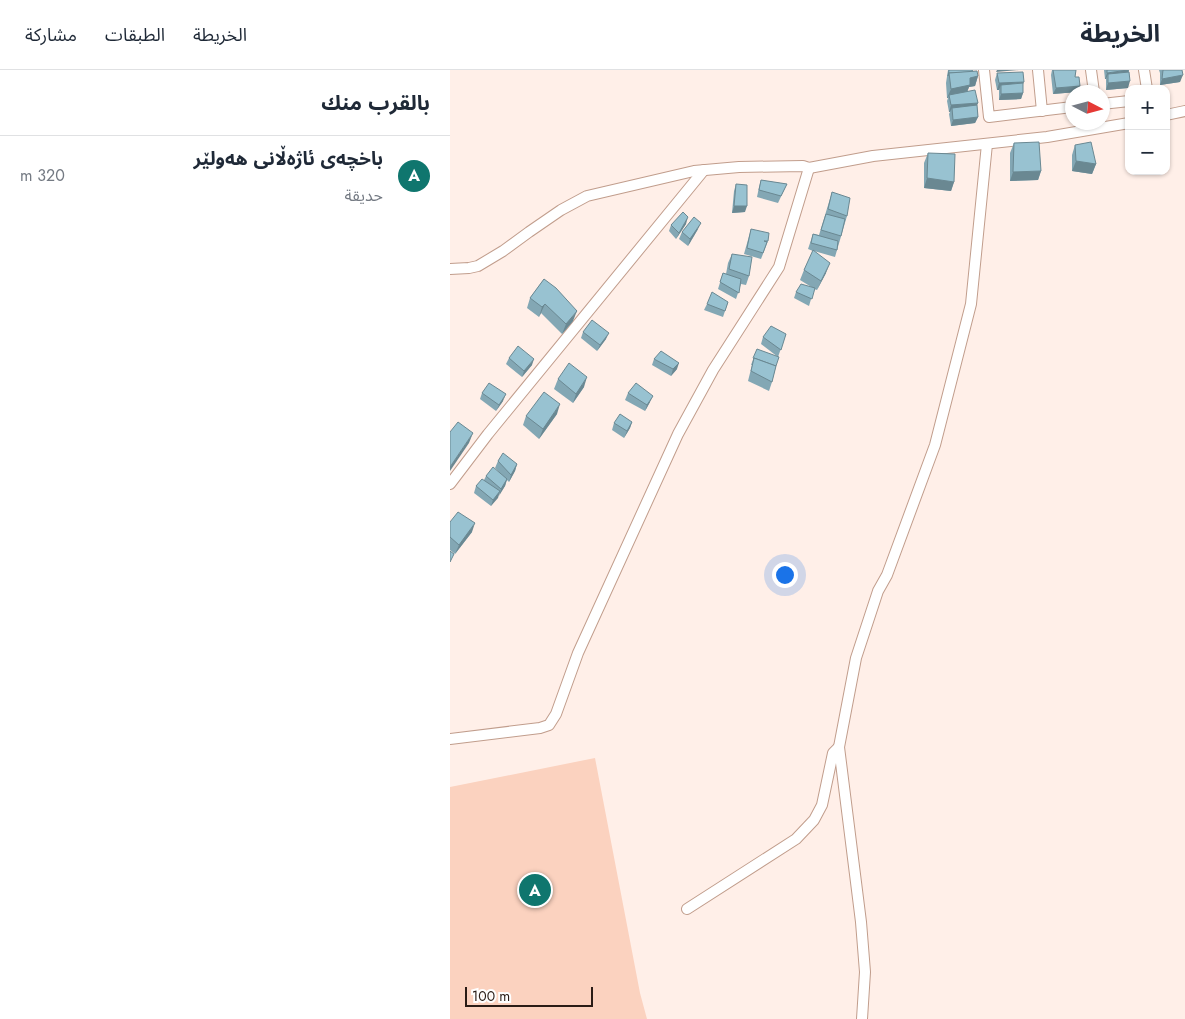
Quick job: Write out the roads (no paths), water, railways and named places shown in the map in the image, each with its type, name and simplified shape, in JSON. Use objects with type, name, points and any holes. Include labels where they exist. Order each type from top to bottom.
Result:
[{"type":"street","points":[[984,70],[989,116],[1065,108]]},
{"type":"street","points":[[1038,70],[1042,111]]},
{"type":"street","points":[[1091,70],[1093,85]]},
{"type":"street","points":[[1144,70],[1146,85]]},
{"type":"street","points":[[1110,103],[1125,101]]},
{"type":"street","points":[[1170,114],[1185,111]]},
{"type":"street","points":[[450,269],[478,266],[503,251],[561,210],[587,196],[694,171],[757,167],[803,166],[809,168],[873,156],[1047,137],[1125,124]]},
{"type":"street","points":[[862,1019],[864,972],[861,922],[839,747],[856,658],[878,591],[887,575],[935,445],[971,304],[987,144]]},
{"type":"street","points":[[450,739],[540,728],[549,725],[556,714],[578,653],[678,434],[713,370],[778,267],[809,168]]},
{"type":"street","points":[[450,484],[494,426],[704,170]]},
{"type":"street","points":[[687,909],[796,839],[814,820],[822,805],[833,752],[839,747]]},
{"type":"place","name":"باخچەی ئاژەڵانی هەولێر","points":[[535,890]]}]
